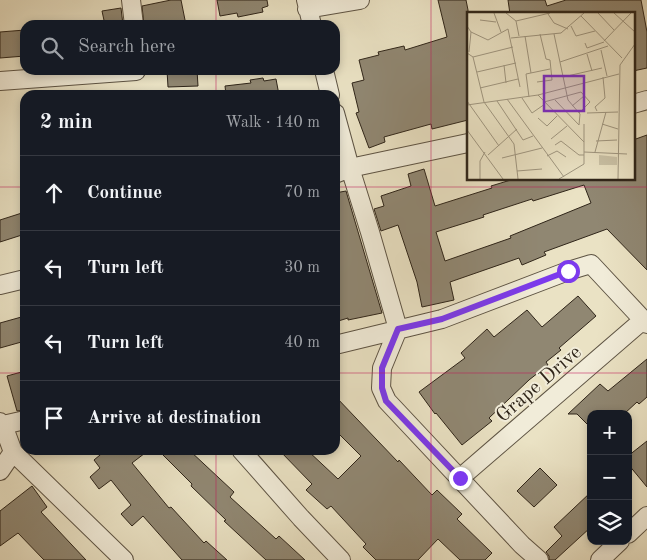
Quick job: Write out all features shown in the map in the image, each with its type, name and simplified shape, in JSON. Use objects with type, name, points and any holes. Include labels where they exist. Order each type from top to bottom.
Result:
[{"type":"street","points":[[131,0],[133,20]]},
{"type":"street","points":[[308,11],[360,0]]},
{"type":"street","points":[[0,81],[82,75]]},
{"type":"street","points":[[325,75],[329,90]]},
{"type":"street","points":[[634,104],[647,100]]},
{"type":"street","points":[[342,171],[467,143]]},
{"type":"street","points":[[340,154],[342,171],[370,232],[398,329],[382,368],[382,388],[386,401],[522,545],[539,560]]},
{"type":"street","points":[[340,344],[442,319],[591,264],[645,322]]},
{"type":"street","points":[[0,285],[20,280]]},
{"type":"street","name":"Grape Drive","points":[[460,478],[645,322]]},
{"type":"street","points":[[20,421],[1,423],[13,452],[124,560]]},
{"type":"street","points":[[0,471],[13,452]]},
{"type":"street","points":[[245,455],[341,560]]},
{"type":"street","points":[[632,530],[647,516]]},
{"type":"street","points":[[600,560],[616,545]]},
{"type":"building","points":[[171,0],[181,0],[185,20],[143,20],[142,6]]},
{"type":"building","points":[[217,0],[267,0],[268,6],[262,8],[263,12],[238,17],[237,13],[220,16]]},
{"type":"building","points":[[438,0],[466,0],[468,10],[467,120],[432,129],[431,124],[384,137],[385,142],[369,148],[356,113],[359,112],[352,83],[364,80],[359,60],[379,55],[378,52],[404,46],[405,50],[447,37]]},
{"type":"building","points":[[508,0],[545,0],[547,6],[566,0],[641,0],[647,32],[647,68],[634,71],[634,12],[510,12]]},
{"type":"building","points":[[121,8],[122,20],[104,20],[102,11]]},
{"type":"building","points":[[20,30],[20,56],[0,58],[0,32]]},
{"type":"building","points":[[167,75],[197,75],[198,86],[168,87]]},
{"type":"building","points":[[263,78],[264,81],[276,79],[278,90],[225,90],[225,86],[251,83],[250,80]]},
{"type":"building","points":[[647,135],[647,270],[607,229],[544,252],[546,255],[522,265],[519,258],[450,282],[454,300],[422,307],[417,282],[398,225],[381,231],[374,209],[384,206],[381,196],[411,186],[408,174],[424,169],[435,206],[492,188],[491,186],[511,180],[634,180],[634,140]],"holes":[[[584,185],[591,203],[510,236],[511,238],[445,261],[436,232],[532,199],[533,201]]]},
{"type":"building","points":[[346,191],[382,313],[340,320],[340,192]]},
{"type":"building","points":[[20,214],[20,236],[0,242],[0,220]]},
{"type":"building","points":[[578,296],[596,316],[559,348],[561,350],[546,362],[548,365],[529,380],[489,418],[492,421],[462,445],[419,392],[465,358],[461,353],[487,329],[494,337],[527,310],[542,327]]},
{"type":"building","points":[[20,317],[20,342],[0,348],[0,323]]},
{"type":"building","points":[[647,359],[647,397],[639,404],[637,402],[628,410],[587,410],[587,424],[577,414],[568,414],[600,384],[608,391]]},
{"type":"building","points":[[20,372],[20,411],[17,411],[7,376]]},
{"type":"building","points":[[340,401],[432,495],[437,490],[462,514],[457,519],[492,553],[485,560],[460,560],[438,539],[418,560],[376,560],[363,547],[366,544],[331,506],[327,509],[306,490],[312,484],[284,455],[312,455],[338,479],[361,456],[340,435]]},
{"type":"building","points":[[647,441],[647,487],[632,469],[632,453]]},
{"type":"building","points":[[100,455],[142,455],[132,463],[169,508],[171,507],[204,543],[206,541],[227,560],[182,560],[143,516],[132,526],[121,514],[131,505],[111,480],[99,489],[90,477],[100,468],[94,460]]},
{"type":"building","points":[[163,455],[194,455],[234,492],[230,497],[276,539],[279,536],[305,560],[266,560],[224,521],[226,520],[191,486],[192,484]]},
{"type":"building","points":[[540,468],[557,485],[534,507],[517,491]]},
{"type":"building","points":[[32,486],[47,507],[41,512],[86,560],[44,560],[18,533],[0,546],[0,511]]},
{"type":"building","points":[[587,496],[587,531],[555,560],[549,560],[546,552],[562,536],[554,527]]},
{"type":"route","points":[[460,478],[386,401],[382,388],[382,368],[398,329],[442,319],[568,271]]}]
